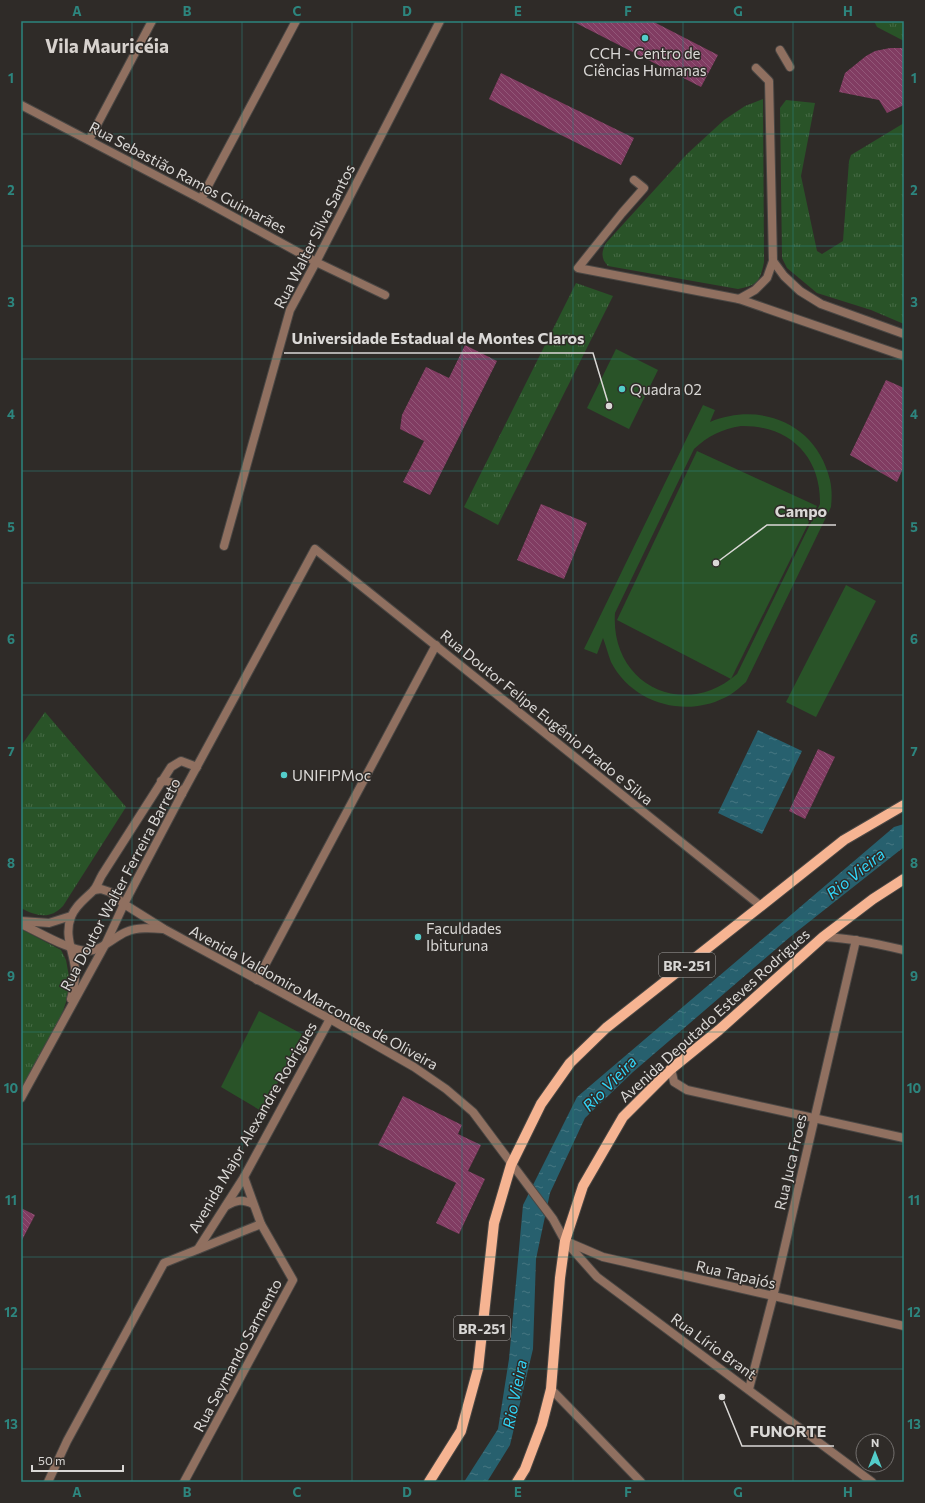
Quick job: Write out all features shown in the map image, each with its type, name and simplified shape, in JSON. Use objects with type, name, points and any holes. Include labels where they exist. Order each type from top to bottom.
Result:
[{"type":"main road","name":"BR-251","points":[[429,1482],[461,1430],[478,1369],[494,1223],[511,1165],[542,1104],[570,1063],[606,1028],[844,840],[904,805]]},
{"type":"main road","name":"Avenida Deputado Esteves Rodrigues","points":[[517,1482],[525,1469],[542,1424],[551,1389],[560,1278],[565,1241],[583,1186],[623,1117],[671,1069],[719,1030],[823,937],[873,899],[904,879]]},
{"type":"street","points":[[89,140],[152,21]]},
{"type":"street","points":[[201,199],[296,21]]},
{"type":"street","name":"Rua Walter Silva Santos","points":[[224,546],[290,310],[440,21]]},
{"type":"street","points":[[780,50],[790,67]]},
{"type":"street","points":[[739,299],[755,290],[768,278],[773,261],[769,81],[756,68]]},
{"type":"street","name":"Rua Sebastião Ramos Guimarães","points":[[21,105],[201,199],[316,262],[385,294]]},
{"type":"street","points":[[634,180],[644,188],[578,268],[739,299],[904,356]]},
{"type":"street","points":[[773,261],[784,276],[800,291],[821,304],[904,334]]},
{"type":"street","name":"Rua Doutor Felipe Eugênio Prado e Silva","points":[[315,549],[761,906]]},
{"type":"street","name":"Rua Doutor Walter Ferreira Barreto","points":[[21,1098],[106,943],[124,904],[182,794],[315,549]]},
{"type":"street","points":[[257,980],[436,645]]},
{"type":"street","name":"Rua Doutor Walter Ferreira Barreto","points":[[67,1015],[75,987],[75,968],[69,946],[68,933],[71,916],[83,899],[94,890],[171,767],[181,761],[197,767]]},
{"type":"street","points":[[161,781],[173,782],[178,785],[182,794]]},
{"type":"street","points":[[94,890],[101,889],[110,892],[124,904]]},
{"type":"street","name":"Avenida Valdomiro Marcondes de Oliveira","points":[[124,904],[164,929],[330,1019],[414,1067],[446,1089],[473,1112],[553,1220]]},
{"type":"street","name":"Avenida Valdomiro Marcondes de Oliveira","points":[[21,922],[49,923],[71,916]]},
{"type":"street","name":"Avenida Valdomiro Marcondes de Oliveira","points":[[21,922],[69,946],[89,951],[99,948],[127,931],[146,928],[164,929]]},
{"type":"street","points":[[823,937],[856,940],[904,950]]},
{"type":"street","name":"Rua Juca Froes","points":[[749,1389],[774,1297],[856,940]]},
{"type":"street","name":"Avenida Major Alexandre Rodrigues","points":[[198,1249],[244,1176],[330,1019]]},
{"type":"street","points":[[671,1069],[674,1082],[687,1090],[904,1138]]},
{"type":"street","name":"Rua Seymando Sarmento","points":[[184,1482],[293,1280],[261,1224],[244,1176]]},
{"type":"street","points":[[226,1206],[240,1200],[253,1204]]},
{"type":"street","name":"Rua Lírio Brant","points":[[553,1220],[565,1241],[597,1278],[749,1389],[872,1482]]},
{"type":"street","name":"Avenida Major Alexandre Rodrigues","points":[[48,1482],[67,1441],[164,1263],[261,1224]]},
{"type":"street","name":"Rua Tapajós","points":[[565,1241],[603,1257],[904,1326]]},
{"type":"street","points":[[551,1389],[641,1482]]},
{"type":"green space","points":[[874,21],[904,21],[904,41],[877,27]]},
{"type":"green space","points":[[763,99],[764,262],[757,282],[750,286],[738,289],[608,266],[602,255],[606,243],[687,154],[724,120],[745,106]]},
{"type":"green space","points":[[786,100],[815,103],[801,176],[817,251],[822,254],[843,241],[849,161],[851,155],[904,123],[904,324],[871,310],[817,293],[787,268],[782,258],[780,108]]},
{"type":"green space","points":[[576,283],[613,296],[498,525],[464,507]]},
{"type":"green space","name":"Quadra 02","points":[[616,349],[658,370],[629,429],[587,408]]},
{"type":"green space","points":[[703,405],[715,410],[710,422],[729,416],[748,414],[767,416],[784,422],[800,432],[813,444],[823,461],[830,480],[832,494],[831,507],[746,682],[736,691],[709,704],[692,707],[660,703],[645,697],[632,688],[620,676],[611,662],[603,638],[597,654],[584,649]],"holes":[[[741,426],[758,427],[774,431],[787,438],[799,447],[808,458],[815,471],[819,487],[820,504],[737,674],[716,688],[694,694],[673,694],[654,688],[637,676],[624,659],[617,638],[615,613],[694,449],[705,440],[721,431]]]},
{"type":"green space","points":[[697,451],[817,506],[731,679],[617,620]]},
{"type":"green space","points":[[846,585],[876,601],[816,717],[786,702]]},
{"type":"green space","points":[[45,712],[126,807],[63,906],[48,915],[37,915],[21,908],[21,746]]},
{"type":"green space","points":[[21,929],[61,950],[66,960],[70,982],[69,993],[62,1014],[21,1089]]},
{"type":"green space","points":[[259,1011],[302,1034],[263,1112],[221,1087]]},
{"type":"water","points":[[758,730],[802,751],[762,834],[718,813]]},
{"type":"water","name":"Rio Vieira","points":[[904,824],[904,847],[790,937],[633,1072],[585,1118],[550,1193],[536,1259],[533,1349],[510,1445],[487,1482],[464,1482],[498,1429],[509,1359],[523,1205],[577,1097],[894,827]]},
{"type":"building","name":"CCH - Centro de Ciências Humanas","points":[[572,21],[652,21],[718,55],[701,87]]},
{"type":"building","points":[[890,48],[904,48],[904,105],[887,113],[879,100],[839,92],[845,73],[866,56],[875,51]]},
{"type":"building","points":[[501,73],[634,138],[621,165],[489,99]]},
{"type":"building","points":[[465,345],[497,361],[430,495],[403,482],[424,441],[400,429],[402,415],[426,367],[449,378]]},
{"type":"building","points":[[886,380],[904,388],[904,466],[897,482],[850,455]]},
{"type":"building","points":[[541,504],[587,523],[564,579],[517,560]]},
{"type":"building","points":[[818,749],[835,757],[805,819],[789,811]]},
{"type":"building","points":[[403,1096],[462,1125],[458,1134],[481,1145],[468,1171],[485,1179],[459,1234],[436,1223],[456,1183],[378,1145]]},
{"type":"building","points":[[21,1208],[35,1215],[21,1242]]},
{"type":"place","name":"CCH - Centro de Ciências Humanas","points":[[645,38]]},
{"type":"place","name":"Quadra 02","points":[[622,389]]},
{"type":"place","name":"Universidade Estadual de Montes Claros","points":[[609,406]]},
{"type":"place","name":"Campo","points":[[716,563]]},
{"type":"place","name":"UNIFIPMoc","points":[[284,775]]},
{"type":"place","name":"Faculdades Ibituruna","points":[[418,937]]},
{"type":"place","name":"FUNORTE","points":[[722,1397]]},
{"type":"district","name":"Vila Mauricéia","points":[[107,45]]}]
